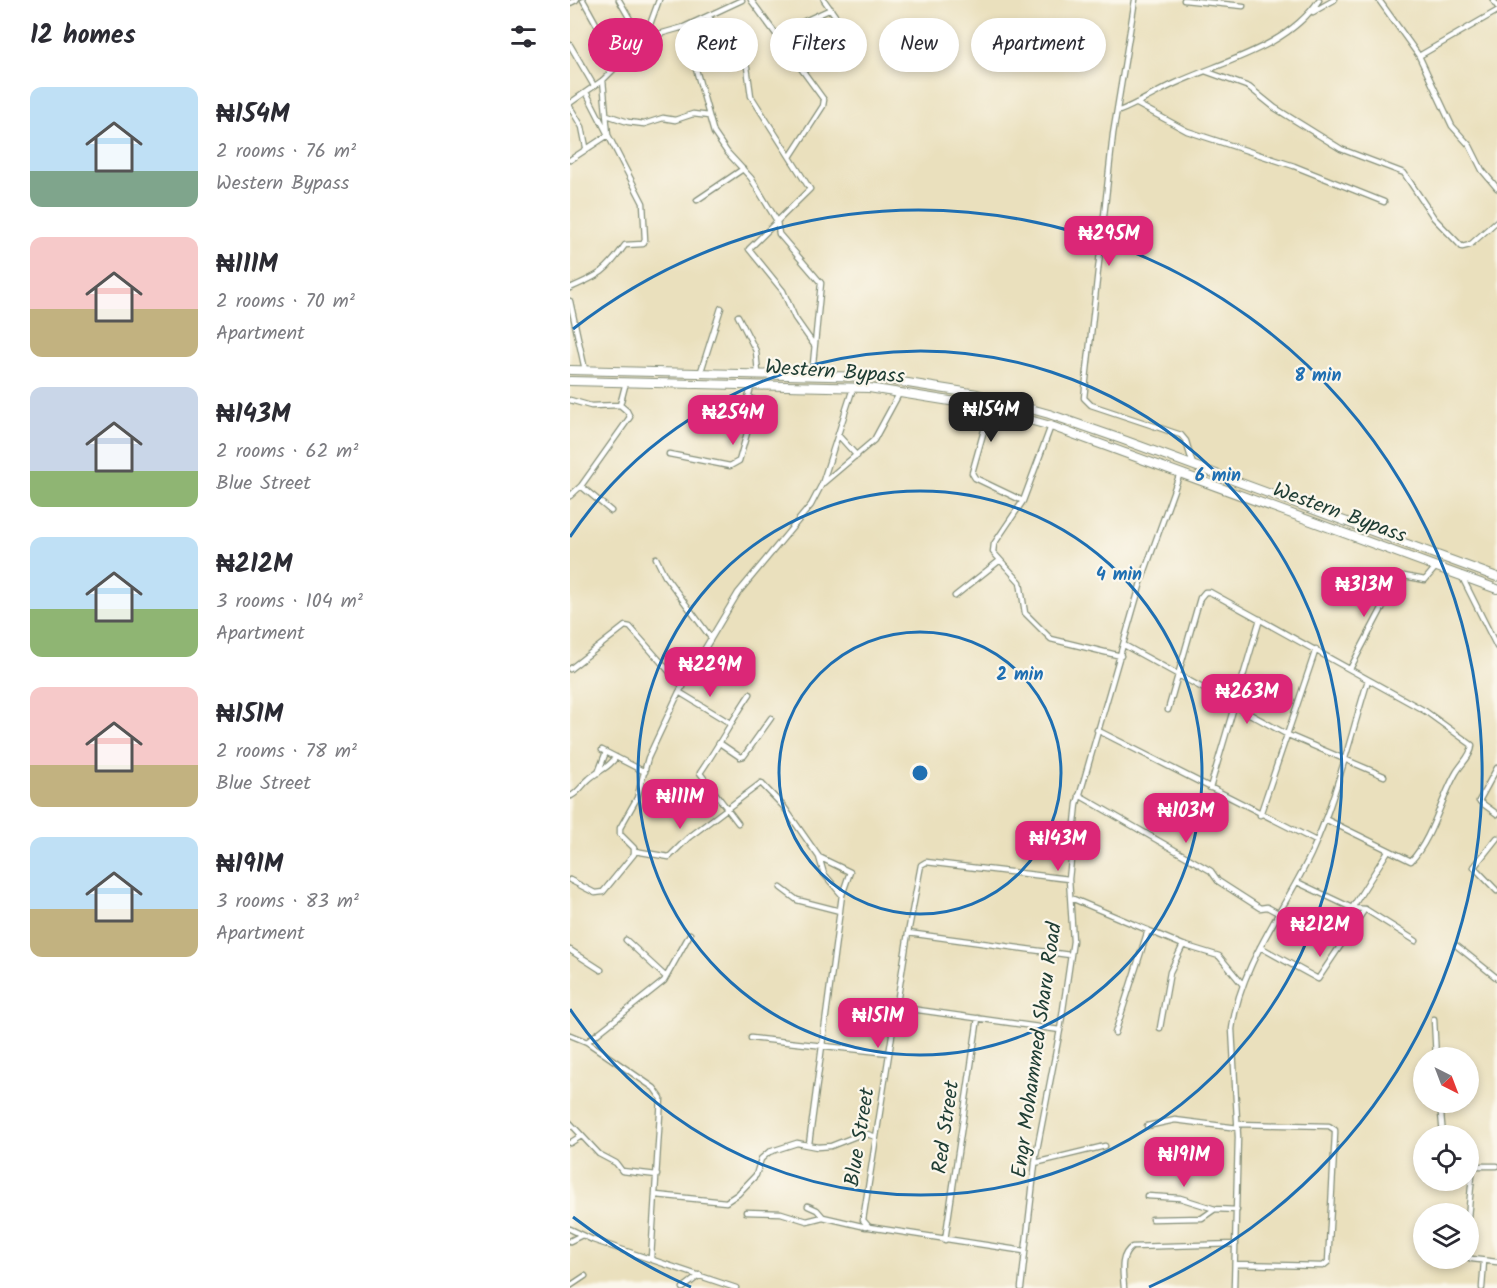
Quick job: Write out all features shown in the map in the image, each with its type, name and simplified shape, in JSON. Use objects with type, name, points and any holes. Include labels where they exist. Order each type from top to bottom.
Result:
[{"type":"main road","name":"Western Bypass","points":[[570,370],[701,371],[882,378],[977,394],[1049,414],[1497,577]]},
{"type":"main road","points":[[685,371],[685,382]]},
{"type":"main road","name":"Western Bypass","points":[[572,383],[685,382],[854,387],[900,392],[990,409],[1051,426],[1497,589]]},
{"type":"street","points":[[570,3],[576,0]]},
{"type":"street","points":[[583,0],[593,18]]},
{"type":"street","points":[[619,0],[630,18]]},
{"type":"street","points":[[652,18],[659,0]]},
{"type":"street","points":[[742,0],[709,17],[747,67],[751,96],[810,191],[749,249],[783,291],[795,318],[814,345]]},
{"type":"street","points":[[751,0],[770,26]]},
{"type":"street","points":[[824,0],[837,18]]},
{"type":"street","points":[[1135,0],[1117,112],[1084,398],[1091,405],[1181,435],[1186,441],[1193,465]]},
{"type":"street","points":[[1184,0],[1243,6]]},
{"type":"street","points":[[1310,14],[1319,0]]},
{"type":"street","points":[[1117,112],[1177,82],[1239,58],[1279,36],[1334,0]]},
{"type":"street","points":[[1379,0],[1419,56],[1452,126],[1470,146],[1482,170],[1497,188]]},
{"type":"street","points":[[1493,0],[1497,6]]},
{"type":"street","points":[[811,18],[831,9]]},
{"type":"street","points":[[1419,56],[1497,11]]},
{"type":"street","points":[[570,45],[594,86]]},
{"type":"street","points":[[1205,71],[1249,87],[1275,108],[1341,149],[1404,173],[1434,218],[1461,247],[1470,245],[1497,220]]},
{"type":"street","points":[[586,147],[582,127],[570,105],[611,72]]},
{"type":"street","points":[[697,72],[709,116],[720,144],[743,169],[777,221],[779,234],[820,283],[812,374]]},
{"type":"street","points":[[790,157],[823,106],[824,100],[806,72]]},
{"type":"street","points":[[603,80],[608,135]]},
{"type":"street","points":[[570,288],[604,271],[614,263],[625,245],[643,244],[645,240],[643,202],[586,92]]},
{"type":"street","points":[[1137,104],[1187,131],[1294,166],[1384,202]]},
{"type":"street","points":[[607,115],[628,122],[644,124],[663,118],[675,120],[693,114],[709,116]]},
{"type":"street","points":[[570,160],[586,147],[608,135]]},
{"type":"street","points":[[697,200],[743,169]]},
{"type":"street","points":[[570,302],[585,370]]},
{"type":"street","points":[[701,371],[721,308]]},
{"type":"street","points":[[738,316],[756,351],[758,373]]},
{"type":"street","points":[[620,405],[626,382]]},
{"type":"street","points":[[669,454],[730,466],[735,464],[742,456],[747,433],[744,412],[752,384]]},
{"type":"street","points":[[842,895],[824,874],[819,857],[784,807],[763,784],[757,784],[688,838],[669,857],[635,851],[619,831],[637,798],[659,731],[711,638],[738,593],[810,507],[822,484],[854,387]]},
{"type":"street","points":[[822,484],[874,440],[900,392]]},
{"type":"street","points":[[749,396],[760,405]]},
{"type":"street","points":[[570,400],[591,406],[620,405],[629,414],[629,420],[581,486],[570,496]]},
{"type":"street","points":[[990,409],[972,473],[975,478],[1023,501]]},
{"type":"street","points":[[1051,426],[1023,501],[994,544],[993,552],[1020,582],[1025,613],[1051,639],[1121,656]]},
{"type":"street","points":[[838,435],[857,456]]},
{"type":"street","name":"Engr Mohammed Sharu Road","points":[[1021,1288],[1035,1163],[1060,1030],[1074,928],[1069,879],[1079,795],[1142,579],[1180,473]]},
{"type":"street","points":[[581,486],[611,511]]},
{"type":"street","points":[[656,558],[665,576],[711,638]]},
{"type":"street","points":[[955,596],[999,561]]},
{"type":"street","points":[[1350,669],[1398,578],[1404,576],[1425,580],[1436,567]]},
{"type":"street","points":[[1462,576],[1497,647]]},
{"type":"street","points":[[1168,710],[1202,594],[1210,592],[1425,711],[1469,742],[1472,747],[1455,775],[1414,858],[1409,861],[1325,819]]},
{"type":"street","points":[[1210,788],[1260,619]]},
{"type":"street","points":[[570,669],[625,626],[630,627],[681,689],[730,723]]},
{"type":"street","points":[[1124,645],[1288,735],[1384,776]]},
{"type":"street","points":[[1260,815],[1316,649]]},
{"type":"street","points":[[1234,1288],[1238,1126],[1232,1029],[1243,985],[1260,948],[1297,882],[1325,819],[1368,680]]},
{"type":"street","points":[[738,823],[700,776],[721,744],[730,723],[750,694]]},
{"type":"street","points":[[721,744],[740,757],[744,756],[771,718]]},
{"type":"street","points":[[1097,730],[1260,815],[1316,841]]},
{"type":"street","points":[[598,773],[604,751],[645,772]]},
{"type":"street","points":[[571,796],[598,773],[608,768],[616,757]]},
{"type":"street","points":[[1497,768],[1479,801],[1497,814]]},
{"type":"street","points":[[1079,795],[1211,871],[1218,881],[1260,908],[1267,908],[1280,914]]},
{"type":"street","points":[[1497,838],[1474,867],[1497,891]]},
{"type":"street","points":[[570,880],[595,893],[603,892],[635,851]]},
{"type":"street","points":[[1352,908],[1388,851]]},
{"type":"street","points":[[809,1144],[842,895],[850,872],[819,857]]},
{"type":"street","name":"Blue Street","points":[[869,1227],[863,1220],[908,933],[921,867],[926,862],[1069,879]]},
{"type":"street","points":[[1297,882],[1352,908],[1365,909],[1416,941]]},
{"type":"street","points":[[781,888],[797,900],[840,911]]},
{"type":"street","points":[[1071,898],[1183,945],[1222,958],[1243,985]]},
{"type":"street","points":[[1260,948],[1318,979],[1365,909]]},
{"type":"street","points":[[1115,1033],[1148,930]]},
{"type":"street","points":[[908,933],[1070,956]]},
{"type":"street","points":[[587,1041],[657,988],[666,977],[690,934]]},
{"type":"street","points":[[626,940],[666,977]]},
{"type":"street","points":[[1160,1028],[1170,972],[1183,945]]},
{"type":"street","points":[[1457,946],[1497,978]]},
{"type":"street","points":[[570,950],[601,970]]},
{"type":"street","points":[[897,1007],[1060,1030]]},
{"type":"street","name":"Red Street","points":[[945,1240],[978,1018]]},
{"type":"street","points":[[1434,1019],[1435,1047]]},
{"type":"street","points":[[570,1035],[587,1041],[654,1088],[662,1098],[651,1258]]},
{"type":"street","points":[[751,1038],[823,1044],[889,1053]]},
{"type":"street","points":[[1147,1126],[1175,1120],[1238,1126],[1329,1126],[1335,1130],[1328,1262],[1323,1266],[1235,1264]]},
{"type":"street","points":[[570,1123],[599,1154],[616,1164],[622,1171],[657,1175]]},
{"type":"street","points":[[656,1194],[726,1202],[735,1198],[756,1175],[763,1156],[797,1143],[818,1147],[831,1146],[864,1133],[876,1137]]},
{"type":"street","points":[[570,1143],[581,1136]]},
{"type":"street","points":[[1035,1163],[1105,1146]]},
{"type":"street","points":[[1479,1166],[1497,1166]]},
{"type":"street","points":[[1147,1196],[1194,1201],[1215,1209],[1237,1210]]},
{"type":"street","points":[[808,1206],[817,1210],[823,1217]]},
{"type":"street","points":[[1152,1219],[1202,1218],[1215,1209]]},
{"type":"street","points":[[746,1212],[781,1213],[807,1221],[823,1217],[945,1240],[1024,1251]]},
{"type":"street","points":[[570,1229],[736,1288]]},
{"type":"street","points":[[570,1241],[582,1235]]},
{"type":"street","points":[[1124,1288],[1123,1260],[1132,1247],[1236,1244]]},
{"type":"street","points":[[1479,1260],[1497,1262]]},
{"type":"street","points":[[1482,1288],[1484,1261]]},
{"type":"street","points":[[683,1288],[700,1275]]},
{"type":"street","points":[[570,1286],[585,1276]]}]
